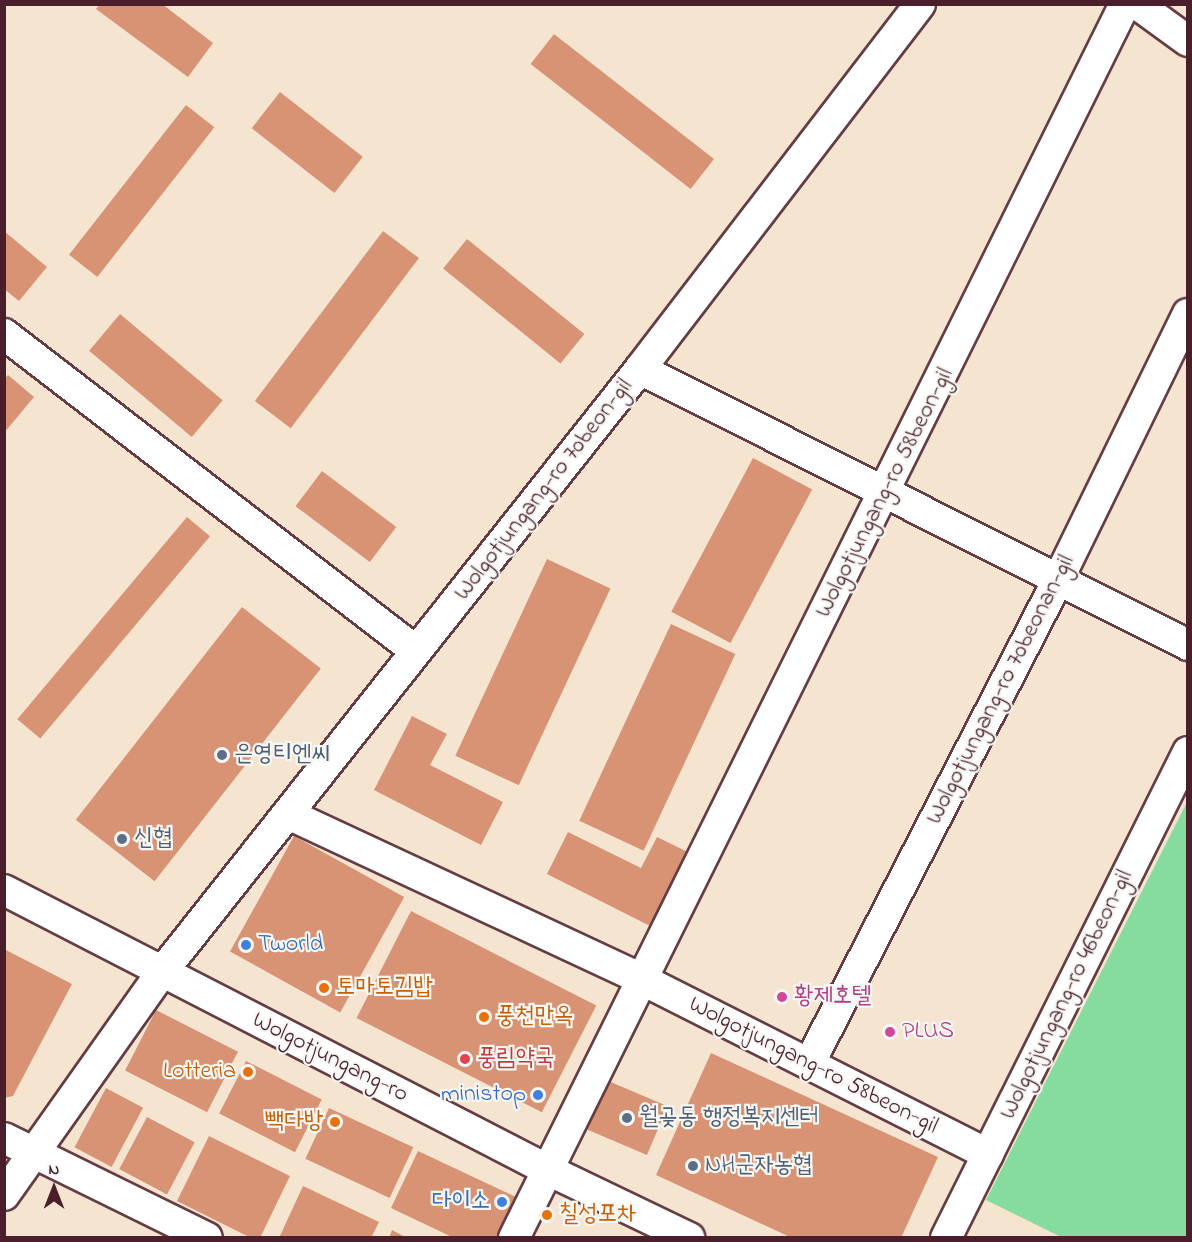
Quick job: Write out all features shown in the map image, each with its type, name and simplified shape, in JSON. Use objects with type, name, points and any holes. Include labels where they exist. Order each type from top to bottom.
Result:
[{"type":"street","name":"Wolgotjungang-ro 70beon-gil","points":[[4,1195],[162,972],[640,369],[920,4]]},
{"type":"street","name":"Wolgotjungang-ro 58beon-gil","points":[[514,1238],[639,978],[886,494],[1125,4]]},
{"type":"street","points":[[1137,4],[1188,41]]},
{"type":"street","name":"Wolgotjungang-ro 70beonan-gil","points":[[809,1064],[1059,580],[1186,319]]},
{"type":"street","points":[[4,334],[416,651]]},
{"type":"street","points":[[640,369],[1188,645]]},
{"type":"street","name":"Wolgotjungang-ro 46beon-gil","points":[[946,1238],[1188,752]]},
{"type":"street","name":"Wolgotjungang-ro 58beon-gil","points":[[288,814],[639,978],[988,1154]]},
{"type":"street","name":"Wolgotjungang-ro","points":[[4,890],[548,1170],[689,1238]]},
{"type":"street","points":[[4,1138],[207,1238]]},
{"type":"green space","points":[[1187,802],[1187,1237],[1061,1237],[986,1200]]},
{"type":"building","points":[[100,4],[162,4],[213,43],[188,77],[96,9]]},
{"type":"building","points":[[554,34],[714,159],[691,189],[531,64]]},
{"type":"building","points":[[280,92],[363,157],[334,193],[252,128]]},
{"type":"building","points":[[186,105],[214,127],[97,277],[69,255]]},
{"type":"building","points":[[4,231],[47,267],[19,301],[4,289]]},
{"type":"building","points":[[383,231],[419,258],[291,428],[255,401]]},
{"type":"building","points":[[467,239],[584,334],[560,364],[443,269]]},
{"type":"building","points":[[120,314],[223,400],[192,437],[89,351]]},
{"type":"building","points":[[8,375],[34,397],[4,433],[4,380]]},
{"type":"building","points":[[753,458],[812,489],[730,643],[671,612]]},
{"type":"building","points":[[322,471],[396,527],[370,562],[296,506]]},
{"type":"building","points":[[187,517],[210,536],[40,739],[17,719]]},
{"type":"building","points":[[547,559],[610,589],[519,785],[455,756]]},
{"type":"building","points":[[242,607],[321,669],[155,881],[76,820]]},
{"type":"building","points":[[671,624],[735,654],[644,851],[579,821]]},
{"type":"building","points":[[412,716],[447,734],[430,765],[503,802],[481,845],[374,790]]},
{"type":"building","points":[[568,832],[641,868],[657,837],[692,854],[654,928],[547,874]]},
{"type":"building","points":[[294,836],[404,897],[340,1013],[230,951]]},
{"type":"building","points":[[411,911],[596,1005],[542,1112],[357,1018]]},
{"type":"building","points":[[4,949],[72,984],[13,1096],[4,1098]]},
{"type":"building","points":[[156,1010],[238,1052],[207,1112],[125,1071]]},
{"type":"building","points":[[711,1053],[938,1157],[901,1238],[792,1238],[656,1175]]},
{"type":"building","points":[[246,1061],[322,1100],[295,1152],[219,1114]]},
{"type":"building","name":"월곶동 행정복지센터","points":[[606,1080],[668,1106],[647,1155],[585,1129]]},
{"type":"building","points":[[106,1088],[143,1108],[112,1167],[75,1147]]},
{"type":"building","points":[[329,1108],[413,1147],[390,1198],[305,1159]]},
{"type":"building","points":[[147,1117],[195,1142],[167,1194],[119,1169]]},
{"type":"building","points":[[209,1136],[290,1176],[260,1238],[251,1238],[177,1201]]},
{"type":"building","points":[[418,1151],[516,1197],[497,1238],[454,1238],[391,1208]]},
{"type":"building","points":[[303,1186],[379,1222],[371,1238],[279,1238]]},
{"type":"building","points":[[392,1230],[407,1238],[389,1238]]},
{"type":"place","name":"은영티엔씨","points":[[222,755]]},
{"type":"place","name":"신협","points":[[122,839]]},
{"type":"place","name":"Tworld","points":[[246,945]]},
{"type":"place","name":"토마토김밥","points":[[324,988]]},
{"type":"place","name":"황제호텔","points":[[782,997]]},
{"type":"place","name":"풍천만옥","points":[[484,1017]]},
{"type":"place","name":"PLUS","points":[[890,1032]]},
{"type":"place","name":"풍림약국","points":[[465,1059]]},
{"type":"place","name":"Lotteria","points":[[248,1072]]},
{"type":"place","name":"ministop","points":[[538,1095]]},
{"type":"place","name":"월곶동 행정복지센터","points":[[627,1118]]},
{"type":"place","name":"빽다방","points":[[335,1122]]},
{"type":"place","name":"NH군자농협","points":[[693,1166]]},
{"type":"place","name":"다이소","points":[[502,1202]]},
{"type":"place","name":"칠성포차","points":[[547,1215]]}]
